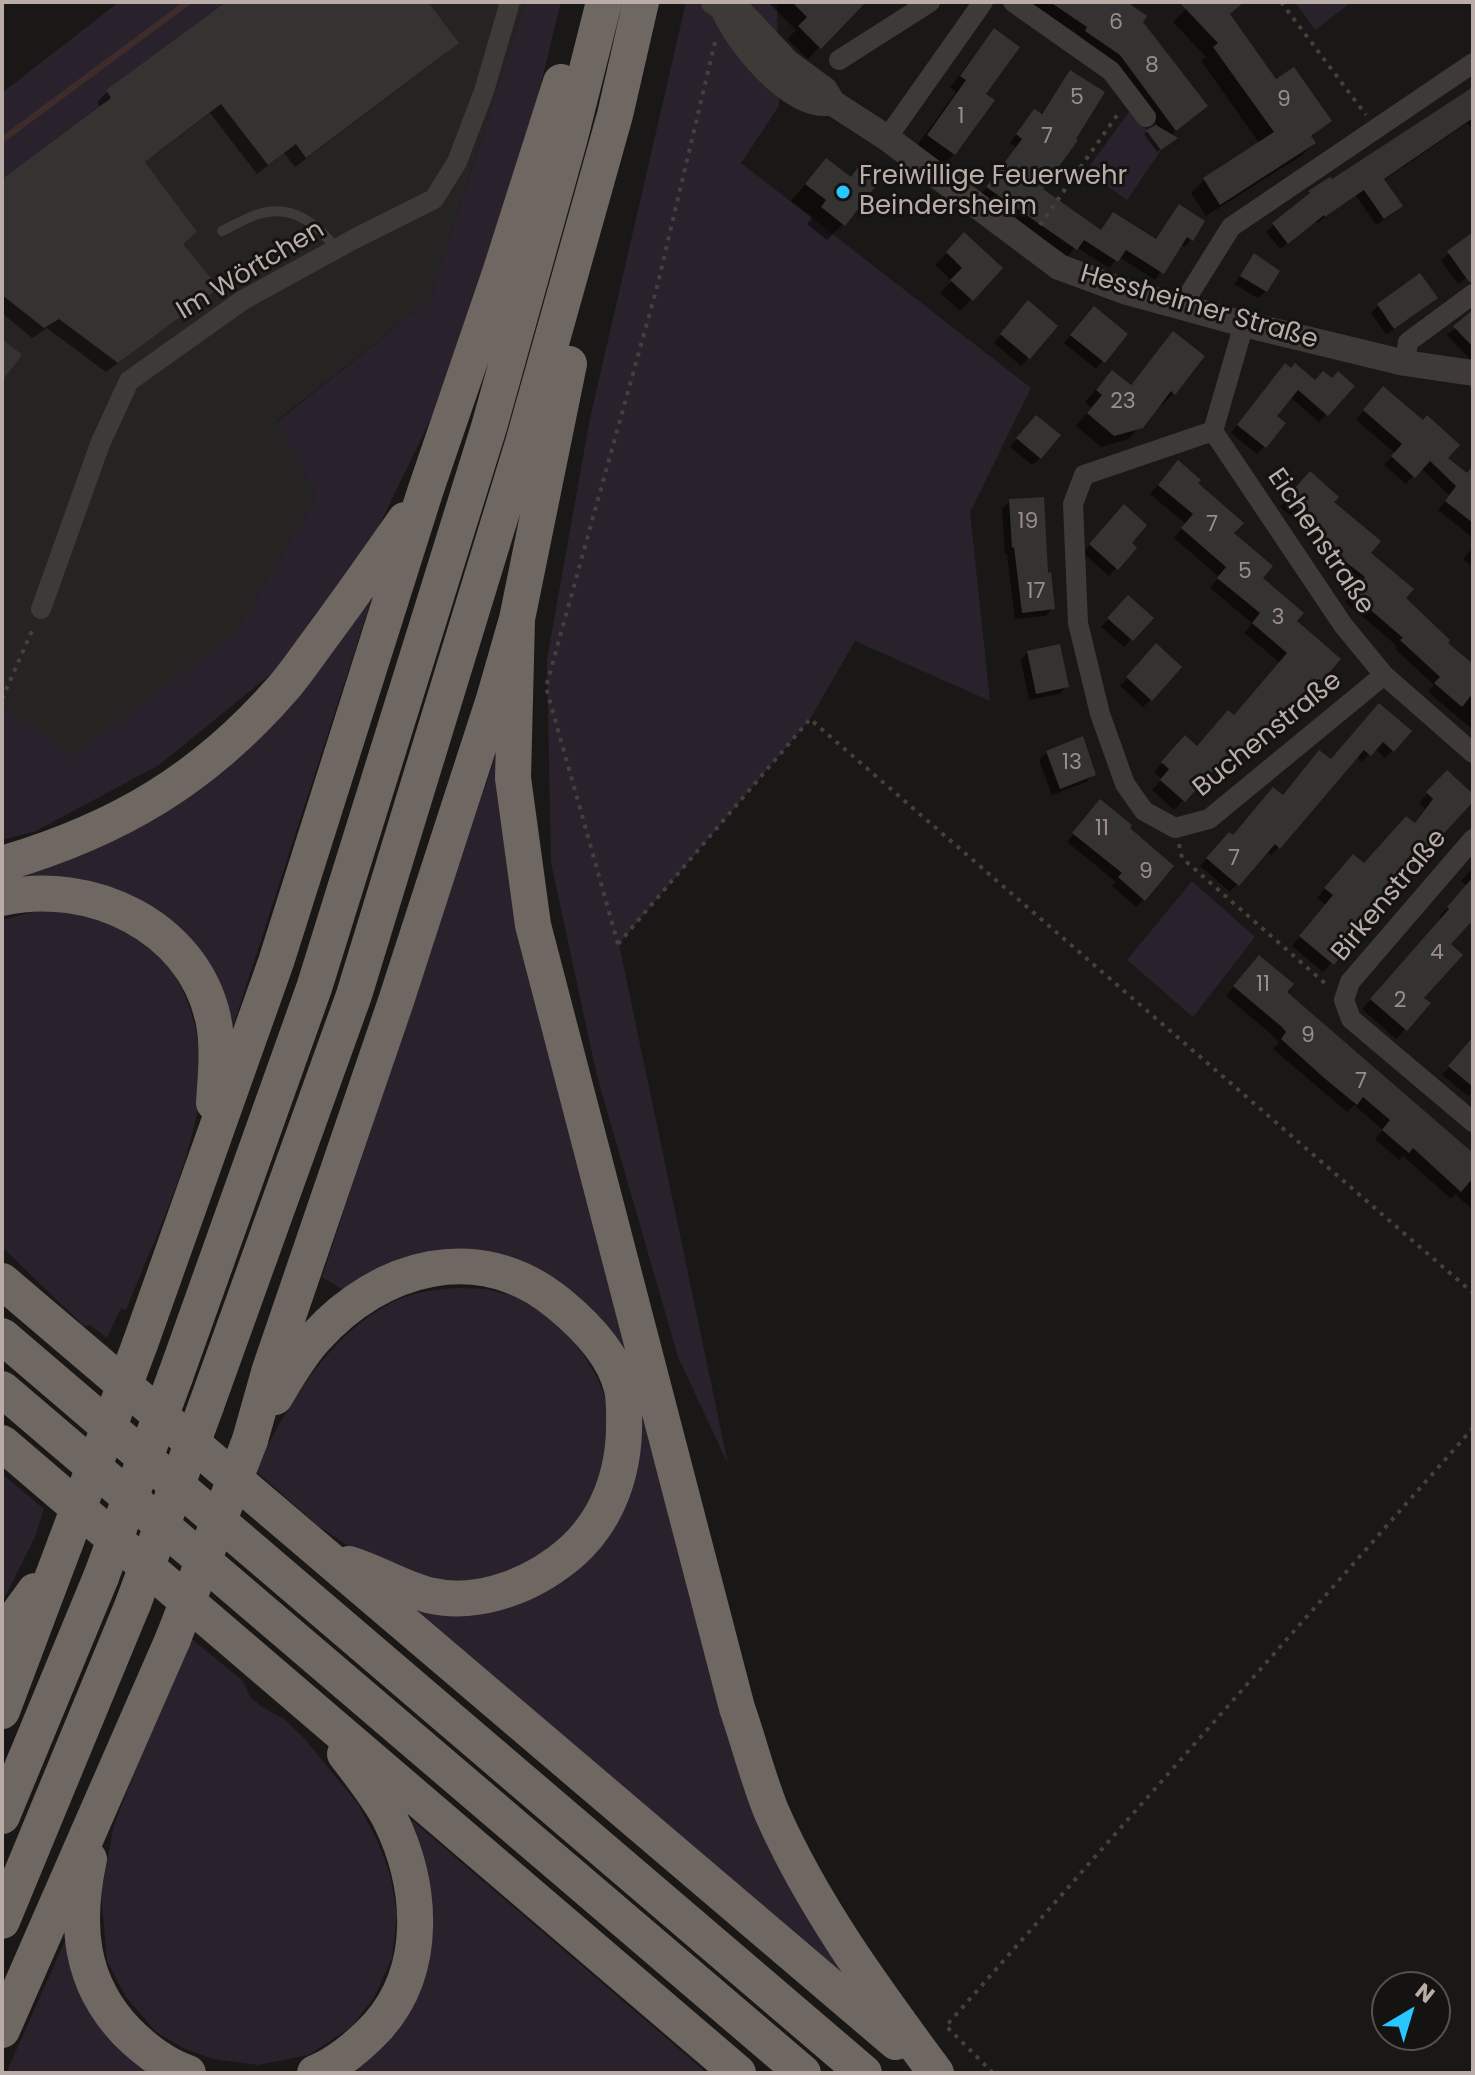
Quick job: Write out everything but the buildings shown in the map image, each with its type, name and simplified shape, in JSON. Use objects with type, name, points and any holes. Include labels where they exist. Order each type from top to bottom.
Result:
[{"type":"highway","points":[[2,1711],[208,1159],[276,962],[425,492],[500,273],[570,51],[604,2]]},
{"type":"highway","points":[[2,1816],[101,1577],[314,988],[475,472],[569,141],[604,2]]},
{"type":"highway","points":[[2,1921],[133,1604],[354,995],[523,443],[615,115],[641,2]]},
{"type":"highway","points":[[2,2030],[173,1639],[250,1440],[270,1369],[401,986],[517,619],[565,379],[601,225],[615,115]]},
{"type":"highway","points":[[2,864],[37,854],[114,823],[187,779],[234,739],[284,687],[425,492]]},
{"type":"highway","points":[[517,619],[513,778],[533,925],[737,1708],[771,1810],[798,1867],[862,1972],[934,2073]]},
{"type":"highway","points":[[2,898],[31,892],[62,893],[114,905],[167,940],[182,957],[196,977],[212,1015],[217,1048],[208,1159]]},
{"type":"highway","points":[[250,1440],[313,1339],[364,1294],[393,1278],[421,1270],[453,1266],[479,1267],[503,1273],[553,1299],[592,1335],[608,1358],[622,1389],[620,1469],[611,1497],[596,1524],[573,1552],[543,1574],[503,1591],[468,1598],[428,1595],[368,1569],[329,1558]]},
{"type":"highway","points":[[4,1281],[934,2073]]},
{"type":"highway","points":[[2,1336],[864,2073]]},
{"type":"highway","points":[[2,1389],[803,2073]]},
{"type":"highway","points":[[2,1443],[738,2073]]},
{"type":"highway","points":[[2,1636],[62,1551]]},
{"type":"highway","points":[[305,1702],[388,1816],[403,1849],[416,1906],[416,1938],[410,1962],[402,1988],[388,2014],[347,2055],[315,2073]]},
{"type":"highway","points":[[103,1795],[83,1885],[81,1936],[87,1965],[97,1993],[116,2021],[141,2046],[172,2068],[188,2073]]},
{"type":"street","name":"Im Wörtchen","points":[[41,609],[100,444],[129,381],[243,300],[434,199],[457,162],[468,134],[510,2]]},
{"type":"street","points":[[839,60],[930,2]]},
{"type":"street","points":[[887,138],[983,2]]},
{"type":"street","points":[[1013,2],[1111,71],[1146,117]]},
{"type":"street","name":"Hessheimer Straße","points":[[718,5],[730,26],[774,77],[819,104],[833,103],[887,138],[1059,267],[1127,292],[1244,324],[1405,363],[1473,373]]},
{"type":"street","points":[[1181,307],[1231,227],[1473,63]]},
{"type":"street","points":[[1405,363],[1408,342],[1473,294]]},
{"type":"street","points":[[1175,828],[1144,811],[1125,784],[1100,714],[1078,623],[1073,504],[1084,475],[1213,431],[1244,324]]},
{"type":"street","name":"Eichenstraße","points":[[1213,431],[1343,625],[1384,675],[1473,753]]},
{"type":"street","name":"Buchenstraße","points":[[1175,828],[1209,819],[1384,675]]},
{"type":"street","name":"Birkenstraße","points":[[1473,839],[1350,982],[1344,1000],[1351,1019],[1473,1122]]},
{"type":"lane","points":[[222,231],[262,213],[286,212],[312,222],[326,234],[336,249]]},
{"type":"path","points":[[1281,2],[1375,127]]},
{"type":"path","points":[[718,5],[657,287],[546,687],[618,944],[810,719],[1473,1293]]},
{"type":"path","points":[[1027,243],[1131,96]]},
{"type":"path","points":[[2,699],[41,609]]},
{"type":"path","points":[[1175,828],[1182,858],[1344,1000]]},
{"type":"path","points":[[993,2073],[946,2026],[1473,1428]]},
{"type":"shaded area","points":[[119,2],[226,2],[106,90],[111,97],[2,179],[2,93]]},
{"type":"shaded area","points":[[226,2],[517,2],[524,5],[430,300],[278,420],[316,498],[236,632],[75,757],[2,708],[2,179],[111,97],[106,90]]},
{"type":"shaded area","points":[[525,2],[561,2],[535,108],[449,381],[377,530],[282,665],[159,765],[36,831],[2,840],[2,708],[75,756],[236,632],[316,498],[278,421],[430,300]]},
{"type":"shaded area","points":[[686,2],[777,2],[779,106],[741,163],[1031,388],[970,512],[990,701],[855,641],[810,719],[619,944],[728,1464],[678,1357],[597,1076],[551,863],[547,659],[590,418]]},
{"type":"shaded area","points":[[1295,2],[1352,2],[1315,30]]},
{"type":"shaded area","points":[[1131,109],[1146,125],[1144,127],[1161,150],[1127,200],[1086,171]]},
{"type":"shaded area","points":[[378,579],[227,1045],[184,943],[2,877],[103,839]]},
{"type":"shaded area","points":[[501,739],[629,1336],[841,1973],[413,1607],[568,1577],[606,1541],[622,1510],[637,1411],[508,1261],[348,1293],[322,1277]]},
{"type":"shaded area","points":[[1192,881],[1255,937],[1193,1017],[1127,960]]},
{"type":"shaded area","points":[[52,907],[84,911],[103,918],[134,936],[153,952],[168,967],[186,998],[200,1054],[198,1108],[185,1160],[126,1310],[121,1308],[107,1338],[90,1325],[84,1326],[2,1247],[2,920]]},
{"type":"shaded area","points":[[486,1289],[513,1296],[541,1311],[563,1328],[598,1379],[609,1409],[602,1476],[572,1531],[530,1565],[482,1580],[434,1580],[353,1549],[317,1525],[255,1470],[295,1398],[348,1333],[393,1302],[425,1292]]},
{"type":"shaded area","points":[[2,1474],[44,1509],[35,1537],[2,1603]]},
{"type":"shaded area","points":[[188,1636],[243,1681],[250,1697],[284,1719],[303,1737],[358,1804],[390,1874],[397,1914],[392,1958],[374,1998],[351,2027],[309,2055],[258,2065],[213,2059],[185,2049],[156,2032],[126,1997],[107,1961],[101,1893],[114,1825]]},
{"type":"shaded area","points":[[392,1803],[707,2073],[343,2073],[409,2005]]},
{"type":"shaded area","points":[[69,1932],[162,2073],[6,2073]]},
{"type":"waterway","points":[[2,140],[188,2]]},
{"type":"place","name":"Freiwillige Feuerwehr Beindersheim","points":[[843,192]]}]
